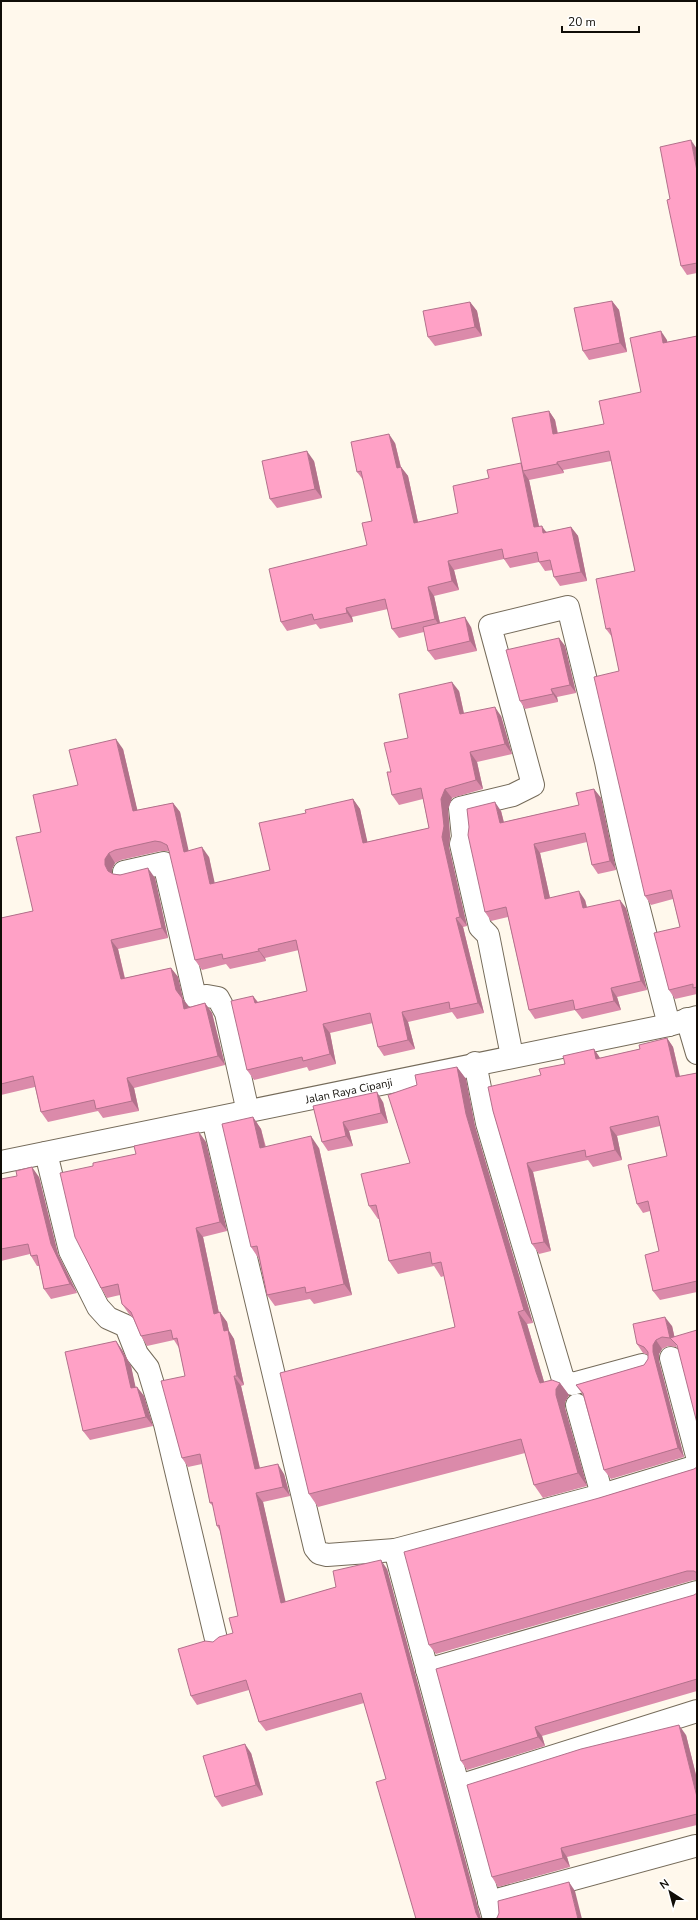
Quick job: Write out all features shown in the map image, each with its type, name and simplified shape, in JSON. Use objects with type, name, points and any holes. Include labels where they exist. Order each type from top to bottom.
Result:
[{"type":"street","points":[[512,1056],[488,935],[480,927],[461,844],[463,837],[460,808],[512,795],[533,786],[490,626],[568,607],[606,762],[626,859],[697,1053]]},
{"type":"street","points":[[124,872],[164,863],[194,997],[207,996],[218,998],[226,1013],[248,1112]]},
{"type":"street","name":"Jalan Raya Cipanji","points":[[1,1162],[248,1112],[684,1020]]},
{"type":"street","points":[[475,1063],[487,1122],[563,1379],[572,1384],[642,1365]]},
{"type":"street","points":[[213,1119],[315,1548],[319,1553],[327,1555],[395,1550],[602,1495],[697,1466]]},
{"type":"street","points":[[46,1153],[70,1251],[98,1307],[108,1318],[126,1326],[136,1354],[148,1368],[169,1437],[216,1639]]},
{"type":"street","points":[[671,1358],[697,1456]]},
{"type":"street","points":[[577,1405],[602,1495]]},
{"type":"street","points":[[395,1550],[491,1911],[695,1846]]},
{"type":"street","points":[[427,1670],[697,1592]]},
{"type":"street","points":[[459,1786],[697,1711]]},
{"type":"building","points":[[691,140],[697,171],[697,263],[681,266],[667,200],[670,199],[660,147]]},
{"type":"building","points":[[612,301],[620,343],[583,351],[574,308]]},
{"type":"building","points":[[470,302],[475,327],[428,337],[423,311]]},
{"type":"building","points":[[661,331],[663,343],[697,336],[697,987],[693,988],[693,984],[669,990],[654,933],[680,927],[671,890],[645,896],[594,677],[619,671],[610,628],[606,629],[596,579],[635,571],[609,451],[523,471],[512,418],[549,411],[553,434],[604,424],[599,401],[641,392],[630,338]]},
{"type":"building","points":[[389,434],[397,468],[401,467],[414,523],[458,513],[453,486],[489,478],[487,470],[521,463],[534,527],[542,526],[543,533],[571,527],[581,572],[554,577],[550,560],[539,562],[537,552],[504,559],[502,549],[448,561],[452,581],[428,587],[435,619],[392,629],[385,599],[346,608],[347,613],[314,620],[312,614],[281,622],[269,569],[367,545],[362,523],[372,521],[361,471],[357,472],[351,442]]},
{"type":"building","points":[[307,451],[315,489],[270,499],[262,461]]},
{"type":"building","points":[[465,617],[470,641],[428,651],[423,627]]},
{"type":"building","points":[[559,638],[570,685],[551,689],[553,694],[520,701],[506,650]]},
{"type":"building","points":[[452,682],[460,714],[495,707],[505,744],[470,752],[476,780],[445,789],[441,799],[444,826],[442,837],[460,917],[456,918],[478,1003],[450,1009],[449,1002],[402,1012],[408,1040],[378,1047],[370,1013],[323,1024],[330,1054],[303,1061],[302,1057],[247,1070],[231,1001],[253,996],[255,1003],[307,991],[296,940],[258,949],[259,951],[223,959],[222,954],[195,960],[167,845],[155,841],[115,850],[109,853],[105,859],[105,865],[108,871],[113,874],[120,875],[148,868],[162,928],[111,940],[121,979],[171,968],[176,990],[182,998],[184,1009],[205,1003],[218,1056],[127,1078],[132,1101],[96,1109],[94,1100],[41,1112],[33,1076],[1,1084],[1,918],[33,911],[16,837],[41,832],[33,795],[78,785],[69,750],[116,739],[133,811],[173,803],[184,852],[202,847],[210,884],[270,870],[259,823],[306,813],[305,810],[353,799],[363,843],[429,828],[421,788],[392,795],[387,772],[391,772],[384,743],[408,738],[399,694]]},
{"type":"building","points":[[594,789],[610,861],[592,865],[585,833],[534,844],[545,899],[579,891],[583,908],[620,900],[641,981],[611,988],[614,1001],[575,1010],[573,1000],[529,1010],[506,907],[485,912],[468,835],[469,827],[467,809],[495,802],[500,823],[579,805],[576,793]]},
{"type":"building","points":[[667,1038],[676,1077],[697,1073],[697,1281],[653,1291],[645,1255],[659,1251],[648,1201],[637,1204],[628,1165],[667,1156],[658,1116],[610,1127],[615,1150],[586,1157],[585,1150],[527,1163],[544,1242],[532,1244],[493,1111],[488,1087],[541,1075],[539,1069],[565,1064],[563,1056],[594,1049],[596,1059],[640,1049],[639,1045]]},
{"type":"building","points":[[457,1067],[466,1114],[524,1310],[518,1312],[540,1383],[552,1380],[560,1383],[556,1389],[556,1395],[578,1473],[534,1485],[521,1439],[309,1494],[280,1373],[455,1327],[441,1262],[432,1264],[430,1252],[389,1261],[376,1205],[369,1206],[361,1174],[410,1163],[388,1095],[417,1085],[415,1075]]},
{"type":"building","points":[[377,1092],[381,1113],[343,1122],[346,1136],[322,1142],[313,1106]]},
{"type":"building","points":[[253,1117],[260,1148],[311,1136],[344,1284],[306,1293],[305,1287],[267,1295],[257,1246],[251,1247],[222,1124]]},
{"type":"building","points":[[199,1132],[220,1222],[196,1228],[214,1314],[220,1312],[224,1331],[228,1330],[237,1376],[234,1376],[255,1469],[278,1464],[283,1487],[256,1493],[281,1603],[336,1587],[333,1571],[381,1560],[476,1913],[479,1919],[416,1919],[376,1782],[386,1779],[361,1693],[259,1722],[246,1680],[191,1696],[178,1649],[205,1641],[213,1642],[219,1637],[233,1633],[229,1618],[238,1616],[219,1525],[217,1526],[212,1502],[210,1503],[200,1454],[182,1458],[161,1381],[185,1376],[177,1338],[173,1339],[171,1330],[141,1336],[131,1312],[122,1304],[118,1284],[101,1288],[75,1237],[60,1173],[93,1166],[93,1163],[136,1154],[134,1146]]},
{"type":"building","points":[[32,1167],[51,1244],[70,1284],[44,1289],[37,1255],[31,1256],[28,1244],[1,1249],[1,1179],[17,1176],[16,1171]]},
{"type":"building","points":[[665,1317],[670,1338],[662,1337],[656,1340],[653,1345],[653,1352],[678,1448],[604,1470],[583,1393],[576,1385],[644,1365],[648,1359],[648,1352],[644,1347],[637,1344],[633,1324]]},
{"type":"building","points":[[697,1330],[697,1423],[677,1345],[670,1338]]},
{"type":"building","points":[[116,1341],[124,1357],[131,1388],[137,1387],[146,1417],[83,1431],[65,1352]]},
{"type":"building","points":[[697,1467],[697,1573],[694,1571],[687,1571],[429,1645],[404,1552],[599,1498]]},
{"type":"building","points":[[697,1593],[697,1679],[535,1727],[538,1737],[461,1761],[436,1669]]},
{"type":"building","points":[[679,1725],[697,1797],[697,1814],[561,1848],[563,1858],[492,1877],[467,1785],[581,1749]]},
{"type":"building","points":[[245,1744],[256,1785],[215,1797],[203,1756]]},
{"type":"building","points":[[569,1882],[578,1919],[495,1919],[499,1913],[498,1901]]}]
